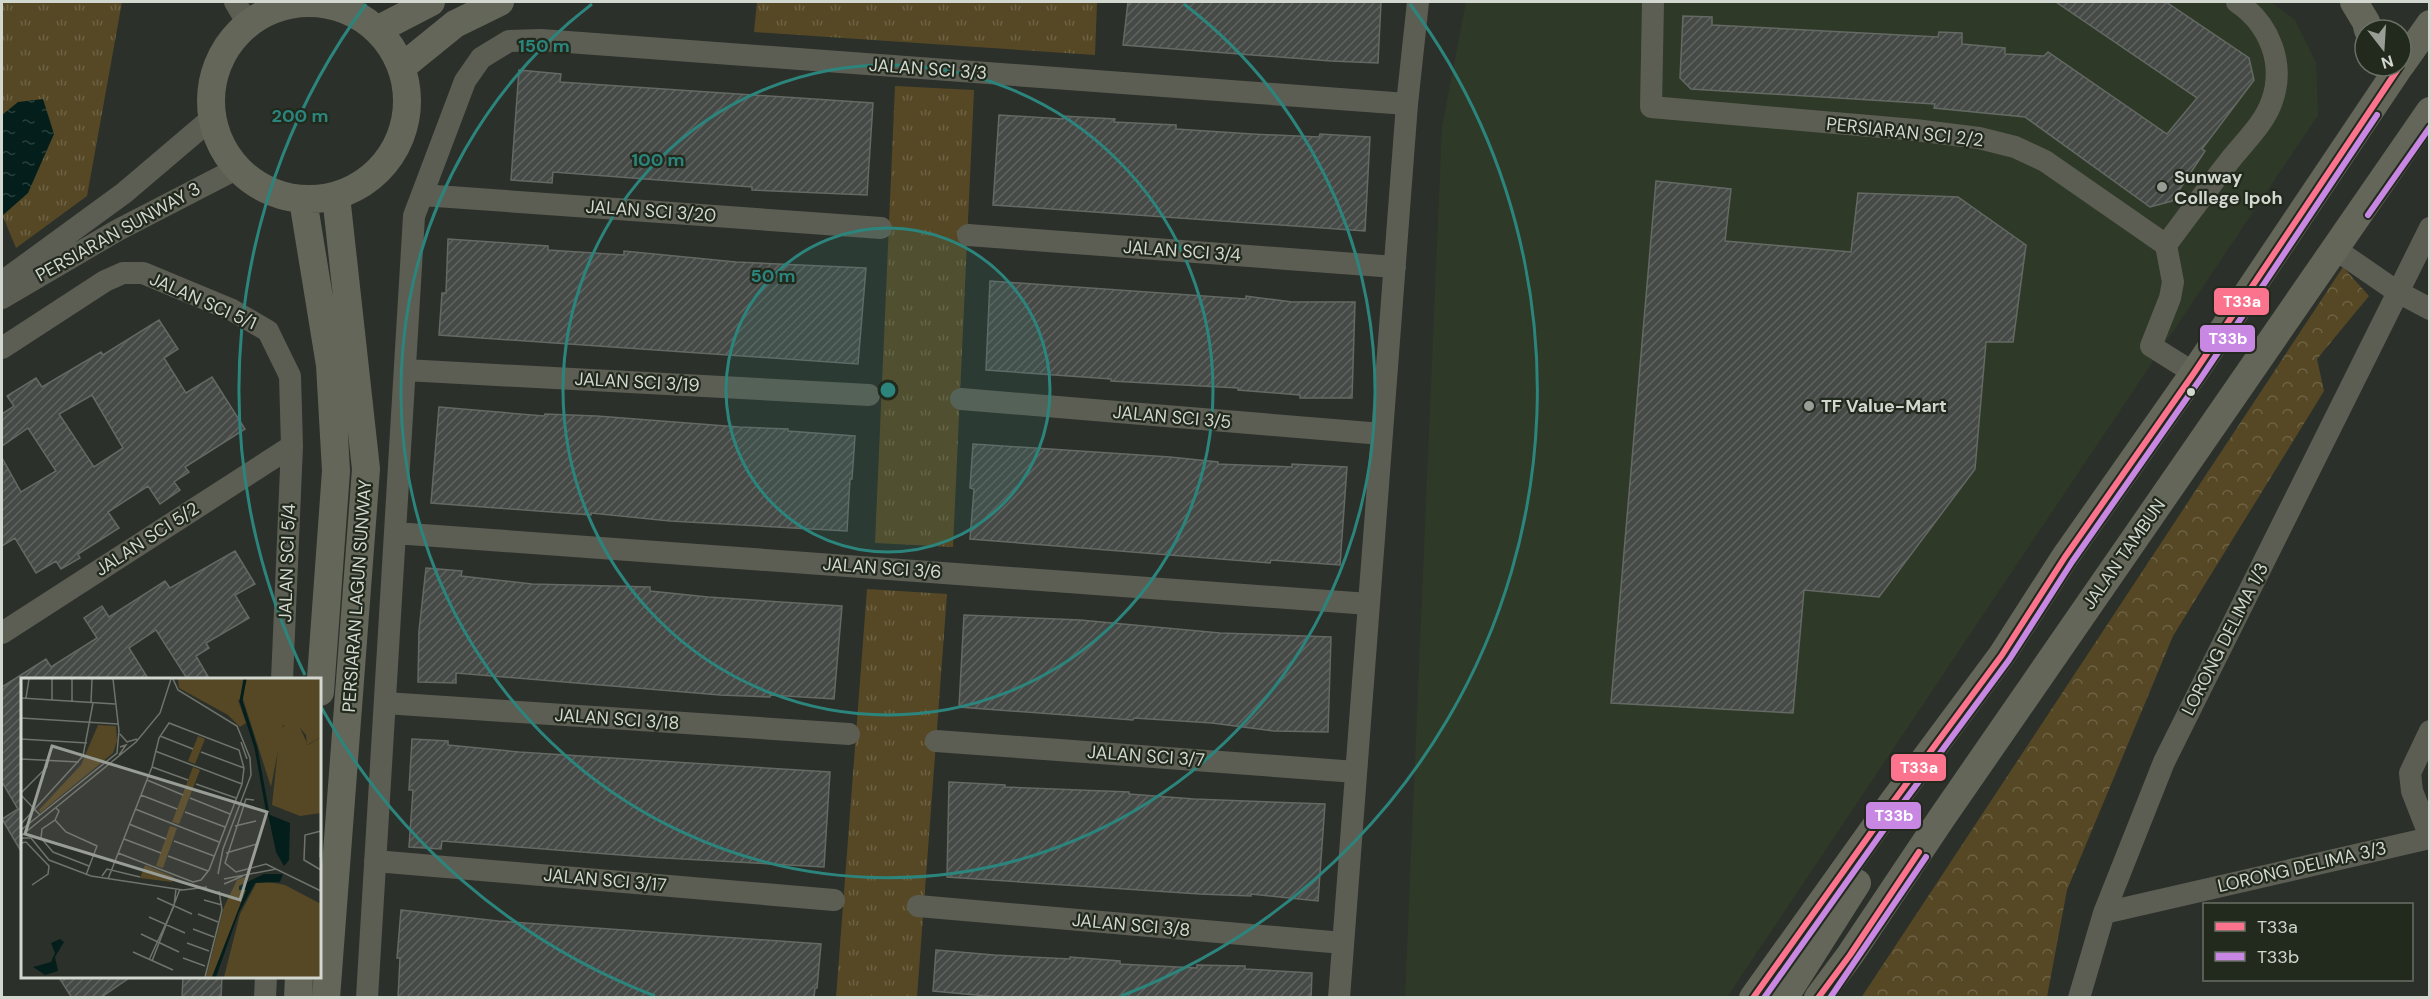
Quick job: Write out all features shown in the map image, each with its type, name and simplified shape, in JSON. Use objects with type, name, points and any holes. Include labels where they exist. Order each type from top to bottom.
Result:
[{"type":"main road","points":[[299,2],[328,5],[354,14],[377,30],[392,47],[402,68],[408,99],[403,131],[388,160],[366,182],[336,196],[303,200],[278,196],[236,168],[220,146],[211,119],[210,92],[216,66],[242,13],[273,10],[299,2]]},
{"type":"main road","points":[[377,30],[431,2]]},
{"type":"main road","points":[[402,68],[455,24],[500,2]]},
{"type":"main road","points":[[2354,2],[2364,18]]},
{"type":"main road","points":[[2413,47],[2429,24]]},
{"type":"main road","points":[[2370,110],[2373,78]]},
{"type":"main road","points":[[1753,998],[1893,802],[2002,655],[2065,557],[2194,373],[2392,78]]},
{"type":"main road","name":"JALAN TAMBUN","points":[[1818,998],[1850,955],[1941,819],[2430,111]]},
{"type":"main road","name":"PERSIARAN LAGUN SUNWAY","points":[[327,998],[366,469],[336,196]]},
{"type":"main road","name":"PERSIARAN LAGUN SUNWAY","points":[[303,200],[330,365],[336,471],[321,678]]},
{"type":"main road","points":[[322,654],[352,654]]},
{"type":"main road","points":[[1784,998],[1856,884],[1893,802]]},
{"type":"main road","points":[[298,998],[299,978]]},
{"type":"street","points":[[1339,998],[1407,104],[1418,2]]},
{"type":"street","name":"PERSIARAN SCI 2/2","points":[[1653,2],[1651,107],[1915,130],[1979,138],[2015,147],[2045,161],[2166,245]]},
{"type":"street","points":[[2194,373],[2151,346],[2170,298],[2173,282],[2166,245],[2254,131],[2272,103],[2278,71],[2271,39],[2250,10],[2237,2]]},
{"type":"street","name":"JALAN SCI 3/3","points":[[367,998],[414,216],[465,81],[481,58],[509,41],[541,40],[1407,104]]},
{"type":"street","name":"PERSIARAN SUNWAY 3","points":[[2,282],[124,193],[211,119]]},
{"type":"street","name":"PERSIARAN SUNWAY 3","points":[[2,298],[236,168]]},
{"type":"street","points":[[124,193],[143,218]]},
{"type":"street","name":"JALAN SCI 3/20","points":[[422,195],[881,228]]},
{"type":"street","name":"LORONG DELIMA 1/3","points":[[2079,998],[2104,913],[2164,762],[2396,291],[2430,228]]},
{"type":"street","name":"JALAN SCI 3/4","points":[[968,235],[1395,267]]},
{"type":"street","points":[[2335,249],[2396,291],[2430,309]]},
{"type":"street","name":"JALAN SCI 5/1","points":[[2,348],[105,281],[123,273],[143,273],[232,310],[268,331],[290,376],[292,446]]},
{"type":"street","name":"JALAN SCI 3/19","points":[[405,370],[870,395]]},
{"type":"street","name":"JALAN SCI 3/5","points":[[961,399],[1382,434]]},
{"type":"street","name":"JALAN SCI 5/2","points":[[2,633],[292,446]]},
{"type":"street","name":"JALAN SCI 5/4","points":[[282,678],[292,446]]},
{"type":"street","name":"JALAN SCI 3/6","points":[[395,533],[1369,604]]},
{"type":"street","name":"JALAN SCI 3/18","points":[[384,703],[849,734]]},
{"type":"street","points":[[2430,731],[2410,773],[2412,791],[2430,837]]},
{"type":"street","name":"JALAN SCI 3/7","points":[[936,741],[1356,772]]},
{"type":"street","name":"LORONG DELIMA 3/3","points":[[2104,913],[2430,837]]},
{"type":"street","name":"JALAN SCI 3/17","points":[[375,861],[834,900]]},
{"type":"street","name":"JALAN SCI 3/8","points":[[918,906],[1343,944]]},
{"type":"street","points":[[265,998],[266,978]]},
{"type":"shaded area","points":[[1466,2],[2271,2],[2295,20],[2316,63],[2318,115],[1727,997],[1405,998],[1442,127]]},
{"type":"green space","points":[[2,2],[122,2],[87,196],[16,248],[2,214]]},
{"type":"green space","points":[[757,2],[1097,2],[1095,55],[754,32]]},
{"type":"green space","points":[[895,86],[974,90],[953,547],[875,543]]},
{"type":"green space","points":[[2343,267],[2369,296],[2317,359],[2324,391],[2173,636],[2067,890],[2047,997],[1861,998]]},
{"type":"green space","points":[[867,589],[947,594],[917,997],[836,998]]},
{"type":"water","points":[[43,99],[54,134],[28,193],[2,216],[2,115],[18,102]]},
{"type":"building","points":[[1128,2],[1381,2],[1378,63],[1123,45]]},
{"type":"building","points":[[2056,2],[2166,2],[2249,58],[2254,80],[2202,149],[2205,151],[2172,201],[2150,207],[2025,117],[1934,108],[1935,104],[1691,89],[1680,78],[1683,16],[1712,17],[1712,25],[1938,37],[1939,32],[1962,33],[1962,44],[2005,48],[2005,54],[2044,56],[2048,52],[2167,134],[2197,98]]},
{"type":"building","points":[[519,70],[561,74],[560,82],[873,103],[867,195],[752,190],[752,187],[553,172],[552,183],[511,180]]},
{"type":"building","points":[[999,115],[1115,119],[1114,122],[1176,125],[1176,129],[1252,134],[1370,137],[1365,231],[993,205]]},
{"type":"building","name":"TF Value-Mart","points":[[1656,181],[1731,189],[1725,241],[1851,252],[1858,193],[1958,197],[2026,245],[2013,342],[1986,342],[1975,469],[1879,597],[1804,590],[1793,713],[1611,703]]},
{"type":"building","points":[[448,239],[548,246],[548,250],[624,255],[624,251],[736,262],[866,268],[858,364],[439,335],[442,293],[446,293]]},
{"type":"building","points":[[990,281],[1246,299],[1246,296],[1292,302],[1355,302],[1352,398],[1300,398],[1300,395],[1238,390],[1238,388],[1111,381],[1111,379],[986,370]]},
{"type":"building","points":[[159,320],[178,349],[164,358],[186,393],[212,377],[245,429],[185,467],[189,472],[174,482],[180,490],[160,504],[148,486],[108,512],[119,528],[78,554],[80,558],[61,569],[56,561],[36,573],[15,538],[2,546],[2,458],[21,492],[56,471],[28,428],[2,446],[2,414],[14,406],[7,396],[36,378],[42,387],[101,352],[103,355]],"holes":[[[92,395],[123,448],[94,467],[59,414]]]},
{"type":"building","points":[[439,407],[544,416],[545,414],[597,416],[788,429],[788,431],[855,436],[847,531],[670,521],[591,513],[591,515],[431,503]]},
{"type":"building","points":[[973,444],[1170,457],[1218,462],[1218,464],[1347,467],[1340,565],[1271,560],[1270,563],[970,539],[974,489],[970,488]]},
{"type":"building","points":[[235,551],[255,584],[235,595],[249,618],[206,643],[209,648],[196,656],[209,678],[187,678],[156,630],[129,648],[148,678],[21,678],[21,851],[2,819],[18,809],[2,782],[2,687],[46,659],[51,667],[97,638],[84,618],[102,606],[109,617],[165,581],[170,588]]},
{"type":"building","points":[[426,568],[462,571],[461,576],[532,584],[650,587],[650,591],[708,597],[842,606],[834,699],[720,695],[456,673],[456,683],[418,682],[419,631]]},
{"type":"building","points":[[964,615],[1080,620],[1220,633],[1331,637],[1328,732],[1274,731],[1212,723],[1134,718],[1133,720],[959,707]]},
{"type":"building","points":[[412,739],[448,741],[448,745],[519,752],[830,772],[824,867],[647,857],[442,841],[441,849],[409,847],[413,790],[409,790]]},
{"type":"building","points":[[949,782],[1005,785],[1005,787],[1129,792],[1129,794],[1194,799],[1325,804],[1318,901],[1251,894],[1251,896],[1200,894],[947,877]]},
{"type":"building","points":[[401,910],[498,921],[821,944],[817,988],[815,988],[814,998],[398,998],[400,958],[397,958]]},
{"type":"building","points":[[936,950],[1070,959],[1070,957],[1120,961],[1120,964],[1197,968],[1197,965],[1245,966],[1245,969],[1312,973],[1311,998],[1009,998],[933,991]]},
{"type":"building","points":[[59,978],[129,978],[100,998],[72,998]]},
{"type":"building","points":[[183,978],[222,978],[221,998],[182,998]]},
{"type":"transit line","name":"T33a","points":[[1753,998],[1893,802],[2002,655],[2065,557],[2194,373],[2392,78]]},
{"type":"transit line","name":"T33b","points":[[1764,998],[1900,807],[2009,660],[2072,562],[2201,378],[2377,115]]},
{"type":"transit line","name":"T33b","points":[[2368,215],[2430,127]]},
{"type":"transit line","name":"T33a","points":[[1818,998],[1850,955],[1919,852]]},
{"type":"transit line","name":"T33b","points":[[1830,998],[1926,857]]},
{"type":"place","name":"Sunway College Ipoh","points":[[2162,187]]},
{"type":"place","name":"TF Value-Mart","points":[[1809,406]]}]
